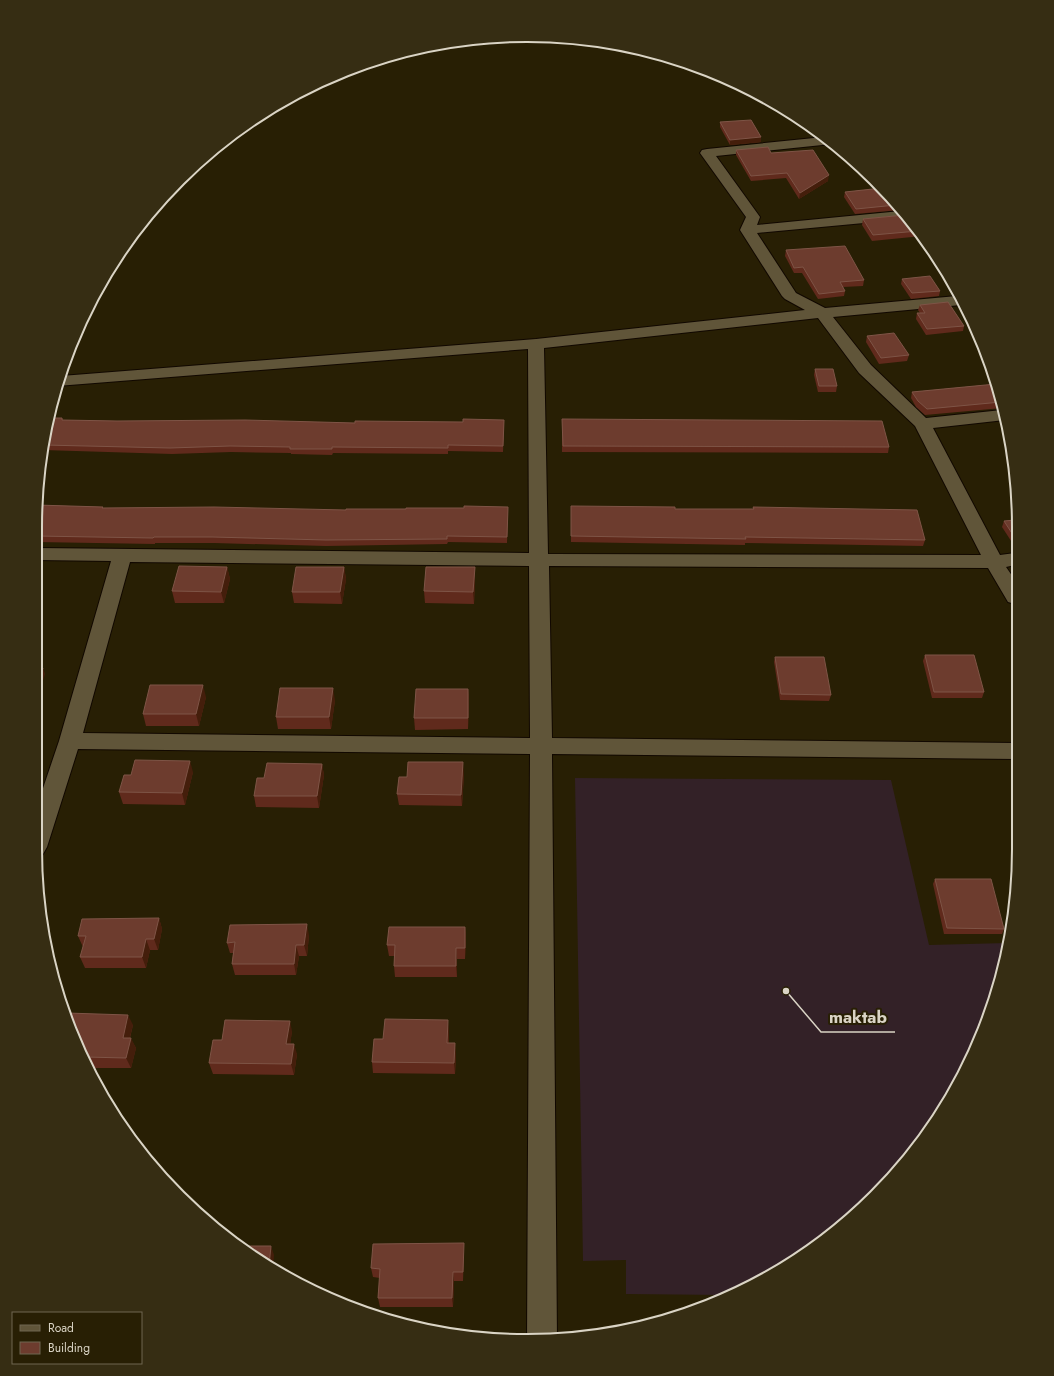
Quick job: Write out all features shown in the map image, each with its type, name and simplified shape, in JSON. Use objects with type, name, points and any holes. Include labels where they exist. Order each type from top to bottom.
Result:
[{"type":"street","points":[[747,230],[753,217],[707,153],[821,142]]},
{"type":"street","points":[[747,230],[899,215]]},
{"type":"street","points":[[747,230],[790,296],[822,313],[865,369],[922,424],[994,562],[1012,592]]},
{"type":"street","points":[[65,381],[536,344],[822,313],[956,301]]},
{"type":"street","points":[[536,344],[541,746],[542,1334]]},
{"type":"street","points":[[922,424],[999,416]]},
{"type":"street","points":[[42,554],[539,560],[994,562],[1012,559]]},
{"type":"street","points":[[42,826],[70,741],[123,554]]},
{"type":"street","points":[[70,741],[1012,751]]},
{"type":"shaded area","points":[[575,778],[891,780],[929,945],[1003,943],[986,1005],[975,1035],[947,1092],[912,1144],[892,1169],[847,1214],[796,1252],[770,1269],[742,1284],[718,1295],[626,1294],[626,1260],[583,1261]]},
{"type":"building","points":[[751,120],[761,137],[730,140],[720,122]]},
{"type":"building","points":[[768,147],[771,153],[813,150],[829,175],[800,193],[787,173],[751,176],[736,150]]},
{"type":"building","points":[[875,189],[891,206],[856,209],[845,192]]},
{"type":"building","points":[[899,216],[912,232],[873,235],[863,219]]},
{"type":"building","points":[[845,246],[864,280],[840,282],[845,291],[819,294],[803,267],[794,268],[786,250]]},
{"type":"building","points":[[930,276],[940,291],[912,293],[902,279]]},
{"type":"building","points":[[948,302],[964,326],[927,329],[917,313],[925,313],[920,305]]},
{"type":"building","points":[[894,333],[909,355],[881,358],[867,336]]},
{"type":"building","points":[[815,369],[833,369],[837,386],[819,386]]},
{"type":"building","points":[[990,385],[995,403],[927,409],[918,401],[912,392]]},
{"type":"building","points":[[55,418],[62,418],[62,420],[117,421],[245,420],[355,423],[355,421],[463,422],[463,419],[504,420],[503,446],[448,445],[448,448],[332,447],[332,449],[290,449],[290,447],[230,446],[170,448],[49,445]]},
{"type":"building","points":[[562,419],[882,421],[889,447],[563,446]]},
{"type":"building","points":[[43,505],[103,507],[102,508],[214,507],[346,510],[464,508],[464,506],[508,507],[507,537],[447,536],[447,539],[326,540],[212,537],[153,538],[42,536]]},
{"type":"building","points":[[571,506],[675,507],[675,509],[754,509],[753,507],[917,510],[925,540],[571,536]]},
{"type":"building","points":[[1012,520],[1012,533],[1004,521]]},
{"type":"building","points":[[179,566],[227,567],[221,592],[172,591]]},
{"type":"building","points":[[296,567],[344,567],[340,592],[292,592]]},
{"type":"building","points":[[426,567],[475,567],[473,592],[424,591]]},
{"type":"building","points":[[925,655],[974,655],[984,692],[934,692]]},
{"type":"building","points":[[775,657],[824,657],[831,695],[781,694]]},
{"type":"building","points":[[150,685],[203,685],[196,714],[143,714]]},
{"type":"building","points":[[280,688],[333,688],[329,717],[276,717]]},
{"type":"building","points":[[416,689],[468,689],[468,718],[414,718]]},
{"type":"building","points":[[135,760],[190,761],[182,793],[119,792],[124,775],[131,775]]},
{"type":"building","points":[[408,762],[463,762],[461,795],[397,794],[399,777],[407,777]]},
{"type":"building","points":[[267,763],[322,764],[317,796],[254,796],[257,778],[264,778]]},
{"type":"building","points":[[935,879],[991,879],[1004,929],[947,928]]},
{"type":"building","points":[[159,918],[154,939],[146,939],[142,957],[80,957],[86,936],[78,936],[82,919]]},
{"type":"building","points":[[307,924],[304,945],[296,945],[294,964],[232,964],[235,942],[227,943],[230,925]]},
{"type":"building","points":[[389,927],[465,927],[465,948],[456,948],[456,966],[394,966],[395,945],[387,945]]},
{"type":"building","points":[[71,1013],[128,1015],[123,1038],[131,1038],[126,1058],[89,1057]]},
{"type":"building","points":[[385,1019],[448,1020],[447,1043],[455,1043],[454,1063],[372,1062],[374,1039],[383,1039]]},
{"type":"building","points":[[225,1020],[290,1021],[286,1044],[294,1044],[291,1064],[209,1063],[213,1040],[222,1040]]},
{"type":"building","points":[[464,1243],[463,1272],[453,1272],[452,1298],[378,1298],[380,1269],[371,1268],[373,1244]]},
{"type":"building","points":[[249,1246],[271,1246],[270,1260]]},
{"type":"place","name":"maktab","points":[[786,991]]}]
